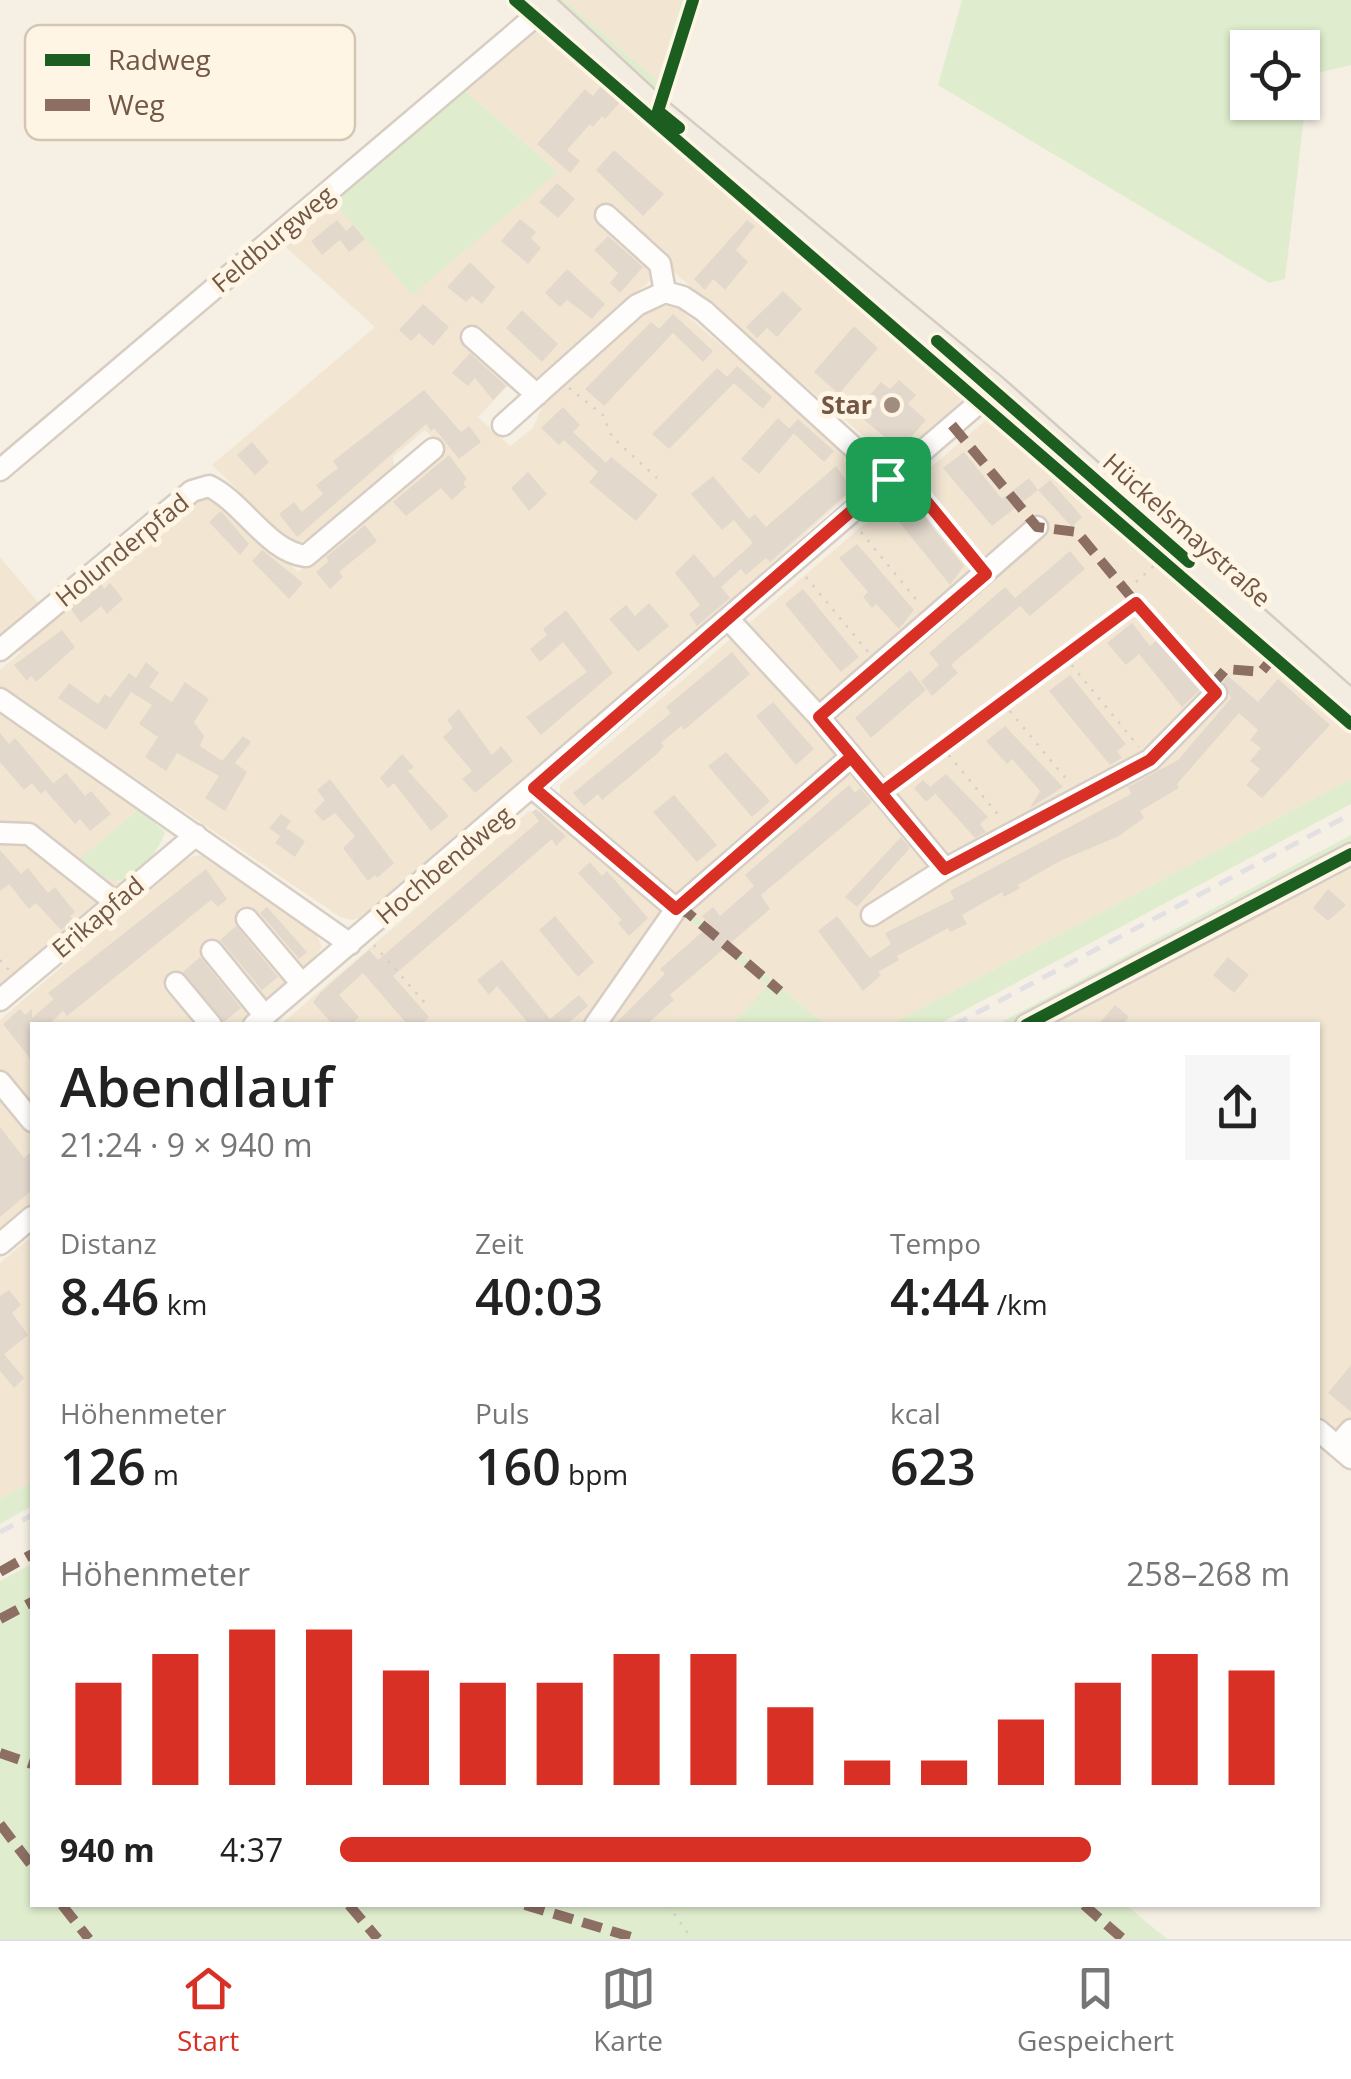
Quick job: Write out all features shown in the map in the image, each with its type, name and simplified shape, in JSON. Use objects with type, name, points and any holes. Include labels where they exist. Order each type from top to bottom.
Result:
[{"type":"main road","name":"Hückelsmaystraße","points":[[542,4],[645,98],[995,389],[1351,704]]},
{"type":"street","name":"Feldburgweg","points":[[0,470],[542,4]]},
{"type":"street","points":[[606,215],[660,264],[665,292]]},
{"type":"street","points":[[504,425],[637,305],[665,292],[683,296],[704,311],[894,474]]},
{"type":"street","points":[[472,336],[537,395]]},
{"type":"street","name":"Hochbendweg","points":[[260,1020],[730,621],[846,514],[995,389]]},
{"type":"street","name":"Holunderpfad","points":[[0,650],[192,491],[209,486],[226,494],[289,554],[306,556],[433,450]]},
{"type":"street","points":[[819,717],[1037,527]]},
{"type":"street","points":[[730,621],[819,717],[945,869]]},
{"type":"street","points":[[872,915],[945,869],[1150,760],[1216,693]]},
{"type":"street","points":[[0,699],[88,764],[357,938]]},
{"type":"street","points":[[597,1022],[676,909],[851,757]]},
{"type":"street","points":[[534,788],[676,909]]},
{"type":"street","points":[[0,832],[29,834],[115,902]]},
{"type":"street","name":"Erikapfad","points":[[0,1000],[196,835]]},
{"type":"street","points":[[1032,1022],[1351,854]]},
{"type":"street","points":[[247,919],[302,984]]},
{"type":"street","points":[[212,951],[260,1020]]},
{"type":"street","points":[[176,982],[209,1022]]},
{"type":"street","points":[[0,1082],[30,1119]]},
{"type":"street","points":[[0,1244],[30,1219]]},
{"type":"street","points":[[1320,1432],[1344,1452],[1351,1430]]},
{"type":"path","points":[[556,377],[602,415],[612,437],[657,478]]},
{"type":"path","points":[[894,474],[986,574]]},
{"type":"path","points":[[846,514],[933,619]]},
{"type":"path","points":[[1128,589],[1171,546]]},
{"type":"path","points":[[795,564],[878,665]]},
{"type":"path","points":[[882,792],[1136,603],[1216,693]]},
{"type":"path","points":[[1063,655],[1150,760]]},
{"type":"path","points":[[1002,702],[1082,798]]},
{"type":"path","points":[[942,747],[1014,834]]},
{"type":"path","points":[[357,938],[425,1003]]},
{"type":"path","points":[[669,1907],[692,1939]]},
{"type":"shaded area","points":[[564,0],[681,0],[658,81]]},
{"type":"shaded area","points":[[537,28],[963,399],[910,450],[898,458],[889,458],[667,266],[532,384],[515,379],[478,417],[510,446],[533,428],[545,400],[650,310],[673,304],[854,457],[868,476],[709,623],[365,916],[353,920],[340,917],[0,686],[0,670],[21,652],[16,644],[173,511],[206,494],[218,495],[298,572],[443,450],[425,430],[393,457],[395,473],[331,527],[299,543],[290,541],[212,465],[375,327],[280,242],[332,199],[557,171],[463,89]]},
{"type":"shaded area","points":[[987,419],[1351,734],[1351,779],[896,1022],[822,1022],[560,803],[560,785]]},
{"type":"shaded area","points":[[0,557],[43,608],[0,644]]},
{"type":"shaded area","points":[[0,714],[139,809],[79,860],[118,882],[129,877],[0,988]]},
{"type":"shaded area","points":[[529,811],[545,811],[684,915],[769,986],[735,1022],[283,1022]]},
{"type":"shaded area","points":[[188,858],[210,858],[313,927],[322,947],[314,959],[241,1022],[30,1022],[30,1204],[0,1230],[0,1020]]},
{"type":"shaded area","points":[[1351,862],[1351,1447],[1320,1421],[1320,1022],[1051,1022]]},
{"type":"shaded area","points":[[30,1238],[30,1483],[0,1499],[0,1263]]},
{"type":"green space","points":[[552,0],[564,0],[658,81],[681,0],[690,0],[667,82],[658,82],[655,89]]},
{"type":"green space","points":[[962,0],[1351,0],[1351,65],[1320,72],[1320,30],[1230,30],[1230,120],[1304,120],[1285,279],[1269,283],[938,85]]},
{"type":"green space","points":[[549,23],[641,102],[632,110],[537,28]]},
{"type":"green space","points":[[463,89],[558,172],[412,295],[332,199]]},
{"type":"green space","points":[[1351,779],[1351,804],[943,1022],[896,1022]]},
{"type":"green space","points":[[139,809],[165,832],[158,848],[138,871],[114,881],[78,860]]},
{"type":"green space","points":[[1351,835],[1351,849],[1019,1022],[1002,1022]]},
{"type":"green space","points":[[688,910],[822,1022],[735,1022],[768,986],[684,915]]},
{"type":"green space","points":[[30,1483],[30,1507],[0,1524],[0,1499]]},
{"type":"green space","points":[[30,1565],[30,1907],[1128,1907],[1167,1939],[0,1939],[0,1581]]},
{"type":"building","points":[[601,86],[620,102],[605,119],[602,116],[593,127],[590,124],[567,150],[580,161],[570,173],[537,144],[585,89],[593,96]]},
{"type":"building","points":[[614,150],[664,194],[643,216],[596,170]]},
{"type":"building","points":[[557,183],[575,199],[558,218],[539,202]]},
{"type":"building","points":[[520,219],[536,232],[531,238],[541,248],[528,264],[501,241]]},
{"type":"building","points":[[337,220],[346,231],[353,225],[365,239],[349,252],[340,240],[322,255],[311,241]]},
{"type":"building","points":[[747,220],[755,226],[736,250],[748,262],[725,290],[713,279],[705,290],[694,279]]},
{"type":"building","points":[[608,236],[643,267],[620,293],[610,283],[618,273],[594,250]]},
{"type":"building","points":[[470,262],[495,287],[482,304],[472,296],[466,302],[447,287]]},
{"type":"building","points":[[567,269],[605,304],[592,319],[567,300],[560,307],[545,293]]},
{"type":"building","points":[[783,291],[802,309],[777,337],[767,328],[757,338],[746,327]]},
{"type":"building","points":[[423,304],[449,327],[433,346],[419,333],[411,341],[399,330]]},
{"type":"building","points":[[522,310],[558,344],[542,362],[506,328]]},
{"type":"building","points":[[673,314],[713,351],[703,362],[673,333],[604,406],[585,389],[651,322],[659,329]]},
{"type":"building","points":[[854,326],[878,348],[839,394],[814,372]]},
{"type":"building","points":[[470,353],[506,386],[493,400],[475,378],[468,386],[452,373]]},
{"type":"building","points":[[737,366],[772,397],[763,409],[727,377]]},
{"type":"building","points":[[717,368],[734,383],[669,449],[652,434]]},
{"type":"building","points":[[899,380],[916,395],[908,404],[926,420],[900,450],[855,412],[881,382],[890,389]]},
{"type":"building","points":[[424,390],[461,432],[469,426],[481,442],[459,459],[434,428],[431,431],[426,424],[297,537],[279,514],[294,502],[302,512],[323,494],[316,485],[338,468],[333,461]]},
{"type":"building","points":[[563,407],[580,425],[573,432],[606,463],[611,457],[658,495],[636,521],[589,482],[598,472],[564,440],[559,445],[541,428]]},
{"type":"building","points":[[778,418],[794,433],[759,474],[741,459]]},
{"type":"building","points":[[798,419],[834,451],[824,462],[789,429]]},
{"type":"building","points":[[252,442],[269,462],[255,475],[237,455]]},
{"type":"building","points":[[964,452],[1002,499],[1029,478],[1038,490],[992,526],[943,468]]},
{"type":"building","points":[[449,455],[467,479],[463,483],[466,487],[452,500],[441,488],[406,516],[393,502]]},
{"type":"building","points":[[836,466],[852,489],[770,562],[766,558],[746,575],[741,569],[721,587],[730,598],[697,626],[689,614],[700,605],[675,573],[694,554],[714,578],[753,543],[734,520],[722,530],[691,494],[713,476],[749,519],[755,514],[766,527]]},
{"type":"building","points":[[528,472],[547,494],[529,511],[511,488]]},
{"type":"building","points":[[1050,480],[1082,517],[1072,527],[1038,490]]},
{"type":"building","points":[[910,499],[964,566],[950,585],[892,513]]},
{"type":"building","points":[[221,511],[249,544],[240,555],[209,522]]},
{"type":"building","points":[[365,525],[377,541],[339,572],[343,577],[330,589],[316,572],[329,561],[326,557]]},
{"type":"building","points":[[857,544],[914,610],[899,629],[876,604],[872,608],[863,597],[868,592],[839,558]]},
{"type":"building","points":[[262,550],[303,583],[289,599],[252,561]]},
{"type":"building","points":[[1070,551],[1085,569],[1030,616],[1020,606],[951,665],[958,673],[932,696],[921,681],[939,665],[929,653],[1005,587],[1015,598]]},
{"type":"building","points":[[110,583],[123,599],[107,614],[101,606],[81,623],[71,609],[101,584],[104,589]]},
{"type":"building","points":[[803,589],[859,657],[841,672],[785,604]]},
{"type":"building","points":[[649,603],[669,626],[638,652],[609,619],[626,605],[635,616]]},
{"type":"building","points":[[566,610],[613,673],[541,735],[526,717],[587,672],[563,642],[540,662],[530,649],[547,635],[543,629]]},
{"type":"building","points":[[1132,623],[1150,646],[1158,639],[1200,690],[1182,707],[1139,654],[1126,665],[1107,643]]},
{"type":"building","points":[[62,630],[75,647],[36,682],[31,676],[27,681],[14,665]]},
{"type":"building","points":[[732,652],[750,674],[684,730],[681,726],[661,743],[664,746],[658,753],[602,800],[598,794],[584,806],[573,793],[671,713],[666,707]]},
{"type":"building","points":[[146,662],[159,673],[149,687],[172,702],[185,682],[209,699],[194,722],[204,736],[200,746],[222,761],[243,736],[251,742],[235,763],[247,772],[225,811],[205,798],[219,776],[177,753],[166,771],[145,757],[158,737],[139,724],[152,705],[131,692],[106,730],[58,698],[69,683],[98,704],[105,694],[110,698],[129,673],[136,678]]},
{"type":"building","points":[[910,670],[926,690],[871,738],[855,718]]},
{"type":"building","points":[[1070,675],[1126,744],[1117,751],[1122,758],[1110,765],[1049,691]]},
{"type":"building","points":[[1228,676],[1258,702],[1278,679],[1330,725],[1262,798],[1246,785],[1260,769],[1250,761],[1261,748],[1250,740],[1258,730],[1239,713],[1177,784],[1179,788],[1140,811],[1144,818],[1119,836],[1060,861],[1004,897],[1002,892],[962,915],[967,924],[950,932],[948,928],[897,956],[899,960],[878,972],[881,975],[863,991],[818,931],[837,916],[870,958],[891,944],[885,933],[954,899],[950,891],[1131,794],[1128,787],[1178,760],[1231,698],[1223,681]]},
{"type":"building","points":[[773,702],[814,749],[796,765],[756,716]]},
{"type":"building","points":[[459,709],[492,755],[501,746],[513,761],[475,793],[462,779],[472,771],[443,737],[453,728],[447,720]]},
{"type":"building","points":[[1005,726],[1063,787],[1030,808],[1040,791],[1012,759],[1007,764],[986,741]]},
{"type":"building","points":[[0,733],[9,744],[15,738],[53,783],[41,794],[32,783],[24,790],[0,762]]},
{"type":"building","points":[[726,752],[770,801],[752,817],[708,766]]},
{"type":"building","points":[[402,754],[414,767],[408,771],[449,816],[431,831],[394,783],[388,788],[380,778]]},
{"type":"building","points":[[66,773],[85,796],[91,791],[111,814],[90,831],[80,819],[75,824],[45,790]]},
{"type":"building","points":[[946,774],[988,817],[980,824],[986,832],[975,838],[932,790],[935,794],[926,802],[914,788],[923,780],[930,787]]},
{"type":"building","points":[[330,779],[394,863],[377,878],[375,875],[368,881],[343,848],[355,836],[335,813],[323,821],[314,811],[325,800],[317,790]]},
{"type":"building","points":[[849,785],[855,793],[860,788],[872,802],[761,895],[770,909],[670,995],[674,1000],[649,1022],[617,1022],[665,974],[660,969],[710,925],[702,916],[713,907],[720,916],[754,886],[745,875]]},
{"type":"building","points":[[674,795],[717,845],[697,862],[653,812]]},
{"type":"building","points":[[536,809],[566,836],[556,846],[552,839],[393,976],[429,1017],[424,1022],[405,1022],[363,973],[339,995],[359,1017],[354,1022],[330,1022],[313,1002],[321,992],[369,950],[378,960],[539,821],[532,812]]},
{"type":"building","points":[[281,814],[291,821],[286,828],[305,841],[295,857],[275,843],[280,836],[269,828]]},
{"type":"building","points":[[901,837],[910,848],[857,907],[845,897]]},
{"type":"building","points":[[0,850],[21,874],[28,868],[48,893],[55,887],[75,912],[70,916],[74,920],[61,930],[36,903],[29,909],[9,884],[0,891]]},
{"type":"building","points":[[590,862],[602,876],[607,871],[648,918],[629,936],[618,923],[622,920],[578,873]]},
{"type":"building","points":[[206,869],[227,899],[218,907],[211,900],[67,1016],[63,1011],[51,1022],[30,1022],[30,1058],[3,1024],[20,1009],[25,1015],[32,1009],[32,1018],[54,999],[48,993]]},
{"type":"building","points":[[1328,889],[1346,905],[1328,921],[1313,908]]},
{"type":"building","points":[[267,907],[307,952],[299,959],[260,913]]},
{"type":"building","points":[[555,916],[594,962],[578,977],[539,930]]},
{"type":"building","points":[[236,926],[278,977],[262,990],[220,940]]},
{"type":"building","points":[[200,957],[241,1008],[224,1022],[183,972]]},
{"type":"building","points":[[1228,957],[1249,975],[1234,993],[1213,975]]},
{"type":"building","points":[[502,960],[550,1019],[579,995],[588,1006],[569,1022],[527,1022],[497,986],[489,995],[477,980]]},
{"type":"building","points":[[1115,1005],[1129,1017],[1125,1022],[1101,1022]]},
{"type":"building","points":[[0,1127],[24,1158],[30,1153],[30,1192],[0,1217]]},
{"type":"building","points":[[9,1290],[21,1305],[12,1313],[28,1335],[4,1354],[24,1378],[14,1388],[0,1371],[0,1296]]},
{"type":"building","points":[[1351,1365],[1351,1412],[1328,1393]]},
{"type":"railway","points":[[960,1022],[1351,814]]},
{"type":"railway","points":[[0,1532],[30,1516]]},
{"type":"marked path","points":[[952,425],[1037,527],[1077,532],[1136,603]]},
{"type":"marked path","points":[[1211,686],[1226,669],[1261,672],[1278,652]]},
{"type":"marked path","points":[[676,909],[688,913],[780,991]]},
{"type":"marked path","points":[[0,1572],[30,1555]]},
{"type":"marked path","points":[[0,1619],[30,1603]]},
{"type":"marked path","points":[[0,1753],[30,1763]]},
{"type":"marked path","points":[[0,1824],[30,1863]]},
{"type":"marked path","points":[[64,1907],[89,1939]]},
{"type":"marked path","points":[[351,1907],[378,1939]]},
{"type":"marked path","points":[[532,1907],[638,1939]]},
{"type":"marked path","points":[[1086,1907],[1123,1939]]},
{"type":"cycle path","points":[[515,0],[1351,724]]},
{"type":"cycle path","points":[[679,128],[658,111],[693,0]]},
{"type":"cycle path","points":[[937,341],[1189,562]]},
{"type":"cycle path","points":[[1032,1022],[1351,854]]},
{"type":"place","name":"Star","points":[[892,405]]},
{"type":"route","points":[[900,469],[986,574],[819,717],[882,792],[1136,603],[1216,693],[1150,760],[945,869],[851,757],[676,909],[534,788],[888,479],[900,469]]}]
